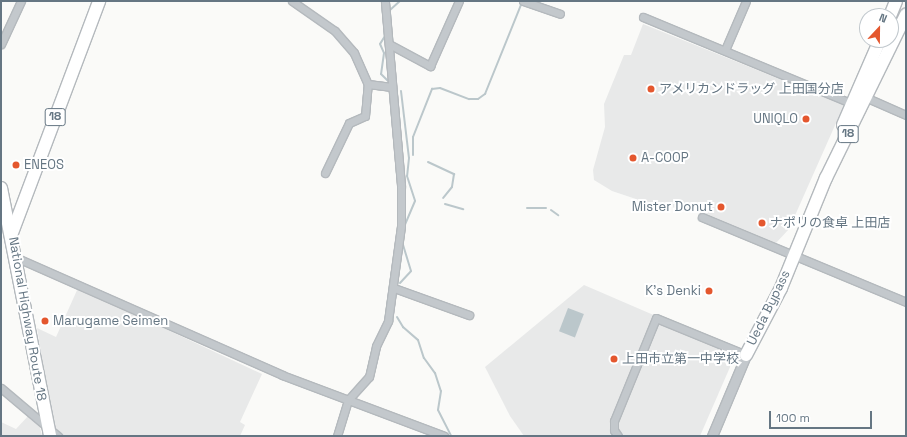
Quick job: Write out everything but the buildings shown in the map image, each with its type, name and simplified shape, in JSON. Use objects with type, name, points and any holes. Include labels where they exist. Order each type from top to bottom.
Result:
[{"type":"highway","name":"National Highway Route 18","points":[[48,430],[15,257],[12,232],[99,1]]},
{"type":"highway","name":"Ueda Bypass","points":[[746,355],[826,178],[906,15]]},
{"type":"highway","name":"Ueda Bypass","points":[[792,254],[852,104],[876,48]]},
{"type":"highway","points":[[1,188],[12,232]]},
{"type":"street","points":[[1,44],[21,1]]},
{"type":"street","points":[[292,1],[335,31],[354,53],[368,84],[365,116],[349,123],[325,173]]},
{"type":"street","points":[[337,436],[348,400],[369,377],[376,346],[388,321],[394,288],[401,226],[385,1]]},
{"type":"street","points":[[389,44],[430,66],[459,1]]},
{"type":"street","points":[[522,1],[560,14]]},
{"type":"street","points":[[725,50],[746,1]]},
{"type":"street","points":[[643,16],[852,104]]},
{"type":"street","points":[[368,84],[392,88]]},
{"type":"street","points":[[865,98],[906,115]]},
{"type":"street","points":[[702,217],[906,302]]},
{"type":"street","points":[[15,257],[282,375],[444,436]]},
{"type":"street","points":[[394,288],[469,315]]},
{"type":"street","points":[[618,436],[614,430],[614,421],[656,318],[746,355],[712,436]]},
{"type":"street","points":[[1,388],[48,430],[58,436]]},
{"type":"shaded area","points":[[643,24],[844,105],[789,229],[776,243],[704,213],[645,202],[612,191],[594,180],[593,170],[605,127],[604,104],[624,55],[631,55]]},
{"type":"shaded area","name":"上田市立第一中学校","points":[[584,285],[737,351],[700,436],[524,436],[510,416],[485,367]]},
{"type":"shaded area","points":[[78,288],[262,374],[240,422],[245,425],[240,436],[63,436],[53,424],[37,328],[56,337]]},
{"type":"shaded area","points":[[568,308],[584,314],[575,337],[559,331]]},
{"type":"shaded area","points":[[29,415],[39,423],[42,436],[1,436],[1,422],[16,429]]},
{"type":"waterway","points":[[390,28],[390,10],[400,1]]},
{"type":"waterway","points":[[413,155],[413,137],[432,89],[440,88],[469,99],[478,99],[485,94],[521,5]]},
{"type":"waterway","points":[[385,36],[380,44],[384,53],[381,74],[388,81]]},
{"type":"waterway","points":[[401,91],[409,158],[407,176],[415,201],[404,227]]},
{"type":"waterway","points":[[428,162],[454,174],[452,187],[443,198]]},
{"type":"waterway","points":[[445,204],[463,209]]},
{"type":"waterway","points":[[527,208],[546,208]]},
{"type":"waterway","points":[[551,210],[558,215]]},
{"type":"waterway","points":[[400,283],[411,271],[402,241]]},
{"type":"waterway","points":[[397,317],[403,327],[418,340],[424,358],[435,373],[441,391],[438,410],[451,436]]},
{"type":"place","name":"アメリカンドラッグ 上田国分店","points":[[651,89]]},
{"type":"place","name":"UNIQLO","points":[[806,119]]},
{"type":"place","name":"A-COOP","points":[[633,158]]},
{"type":"place","name":"ENEOS","points":[[16,165]]},
{"type":"place","name":"Mister Donut","points":[[721,207]]},
{"type":"place","name":"ナポリの食卓 上田店","points":[[762,223]]},
{"type":"place","name":"K's Denki","points":[[709,291]]},
{"type":"place","name":"Marugame Seimen","points":[[45,321]]},
{"type":"place","name":"上田市立第一中学校","points":[[614,359]]}]
